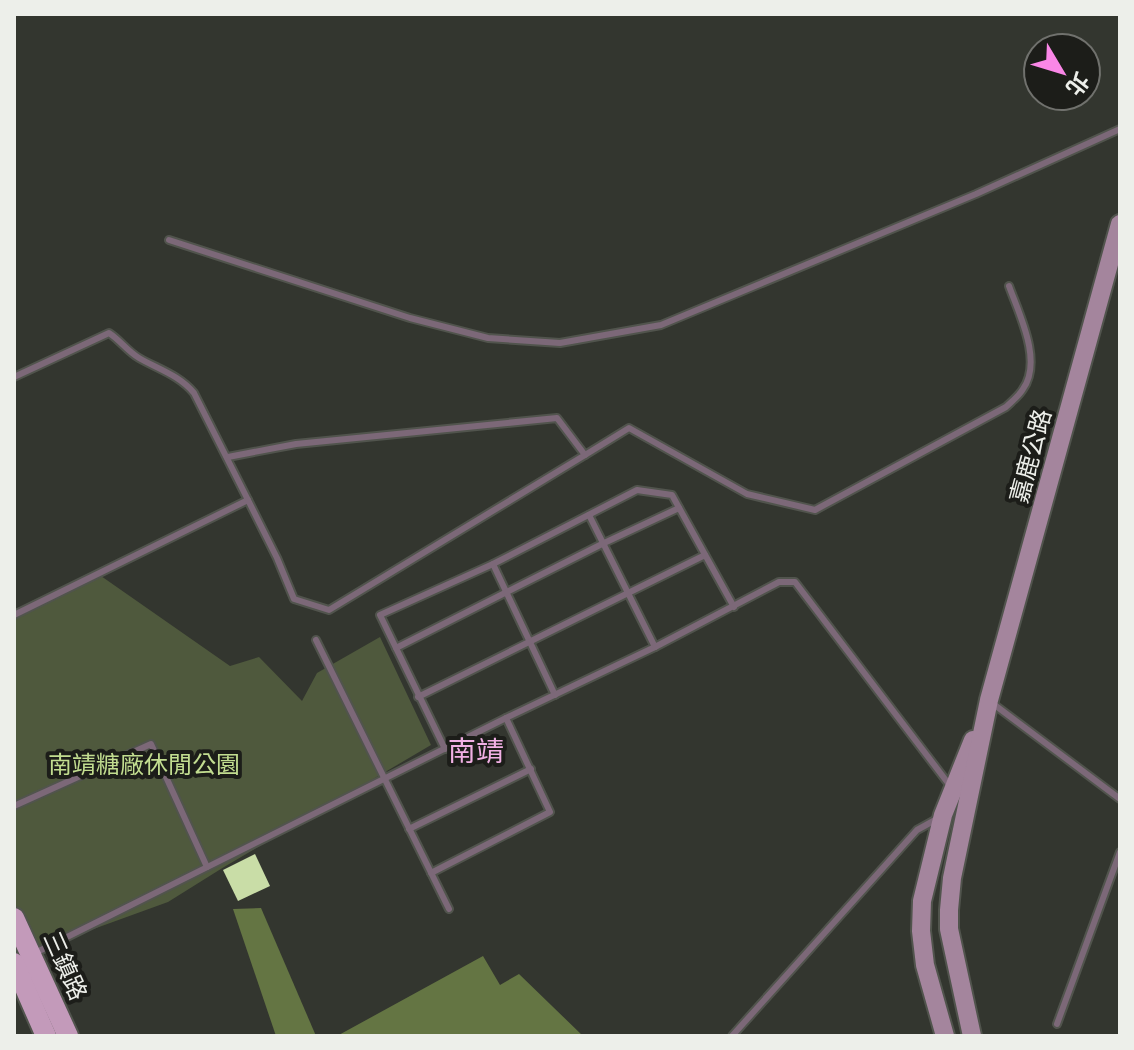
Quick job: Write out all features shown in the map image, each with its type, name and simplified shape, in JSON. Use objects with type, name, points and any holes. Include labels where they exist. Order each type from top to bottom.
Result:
[{"type":"main road","name":"嘉鹿公路","points":[[972,1036],[949,929],[952,878],[989,700],[1112,282],[1120,224]]},
{"type":"main road","name":"嘉鹿公路","points":[[945,1036],[925,965],[921,931],[922,901],[943,815],[989,700]]},
{"type":"main road","name":"三鎮路","points":[[14,918],[20,960],[46,1036]]},
{"type":"main road","name":"三鎮路","points":[[20,960],[68,1036]]},
{"type":"lane","points":[[169,240],[410,318],[488,338],[560,343],[661,325],[976,194],[1120,129]]},
{"type":"lane","points":[[14,377],[109,333],[136,356],[186,383],[228,457],[294,599],[329,610],[629,428],[747,494],[815,510],[1006,407],[1025,387],[1032,364],[1031,351],[1009,286]]},
{"type":"lane","points":[[228,457],[296,444],[557,418],[585,455]]},
{"type":"lane","points":[[445,749],[380,615],[493,564],[637,490],[672,495],[734,607]]},
{"type":"lane","points":[[14,615],[248,500]]},
{"type":"lane","points":[[396,648],[679,508]]},
{"type":"lane","points":[[589,515],[655,647]]},
{"type":"lane","points":[[418,697],[705,555]]},
{"type":"lane","points":[[493,564],[555,695]]},
{"type":"lane","points":[[20,960],[655,647],[779,582],[795,582],[953,789]]},
{"type":"lane","points":[[316,640],[449,909]]},
{"type":"lane","points":[[989,700],[1120,799]]},
{"type":"lane","points":[[431,873],[550,812],[506,718]]},
{"type":"lane","points":[[14,806],[151,744],[207,867]]},
{"type":"lane","points":[[409,829],[531,769]]},
{"type":"lane","points":[[732,1036],[917,830],[943,815]]},
{"type":"lane","points":[[1057,1024],[1120,852]]},
{"type":"green space","name":"南靖糖廠休閒公園","points":[[101,576],[230,666],[259,657],[302,701],[317,673],[380,637],[431,745],[168,902],[30,954],[14,916],[14,619]]},
{"type":"green space","points":[[261,908],[316,1036],[276,1036],[233,909]]},
{"type":"green space","points":[[483,956],[500,985],[519,974],[583,1036],[337,1036]]},
{"type":"building","points":[[255,854],[270,886],[238,901],[223,870]]},
{"type":"district","name":"南靖","points":[[476,751]]}]
